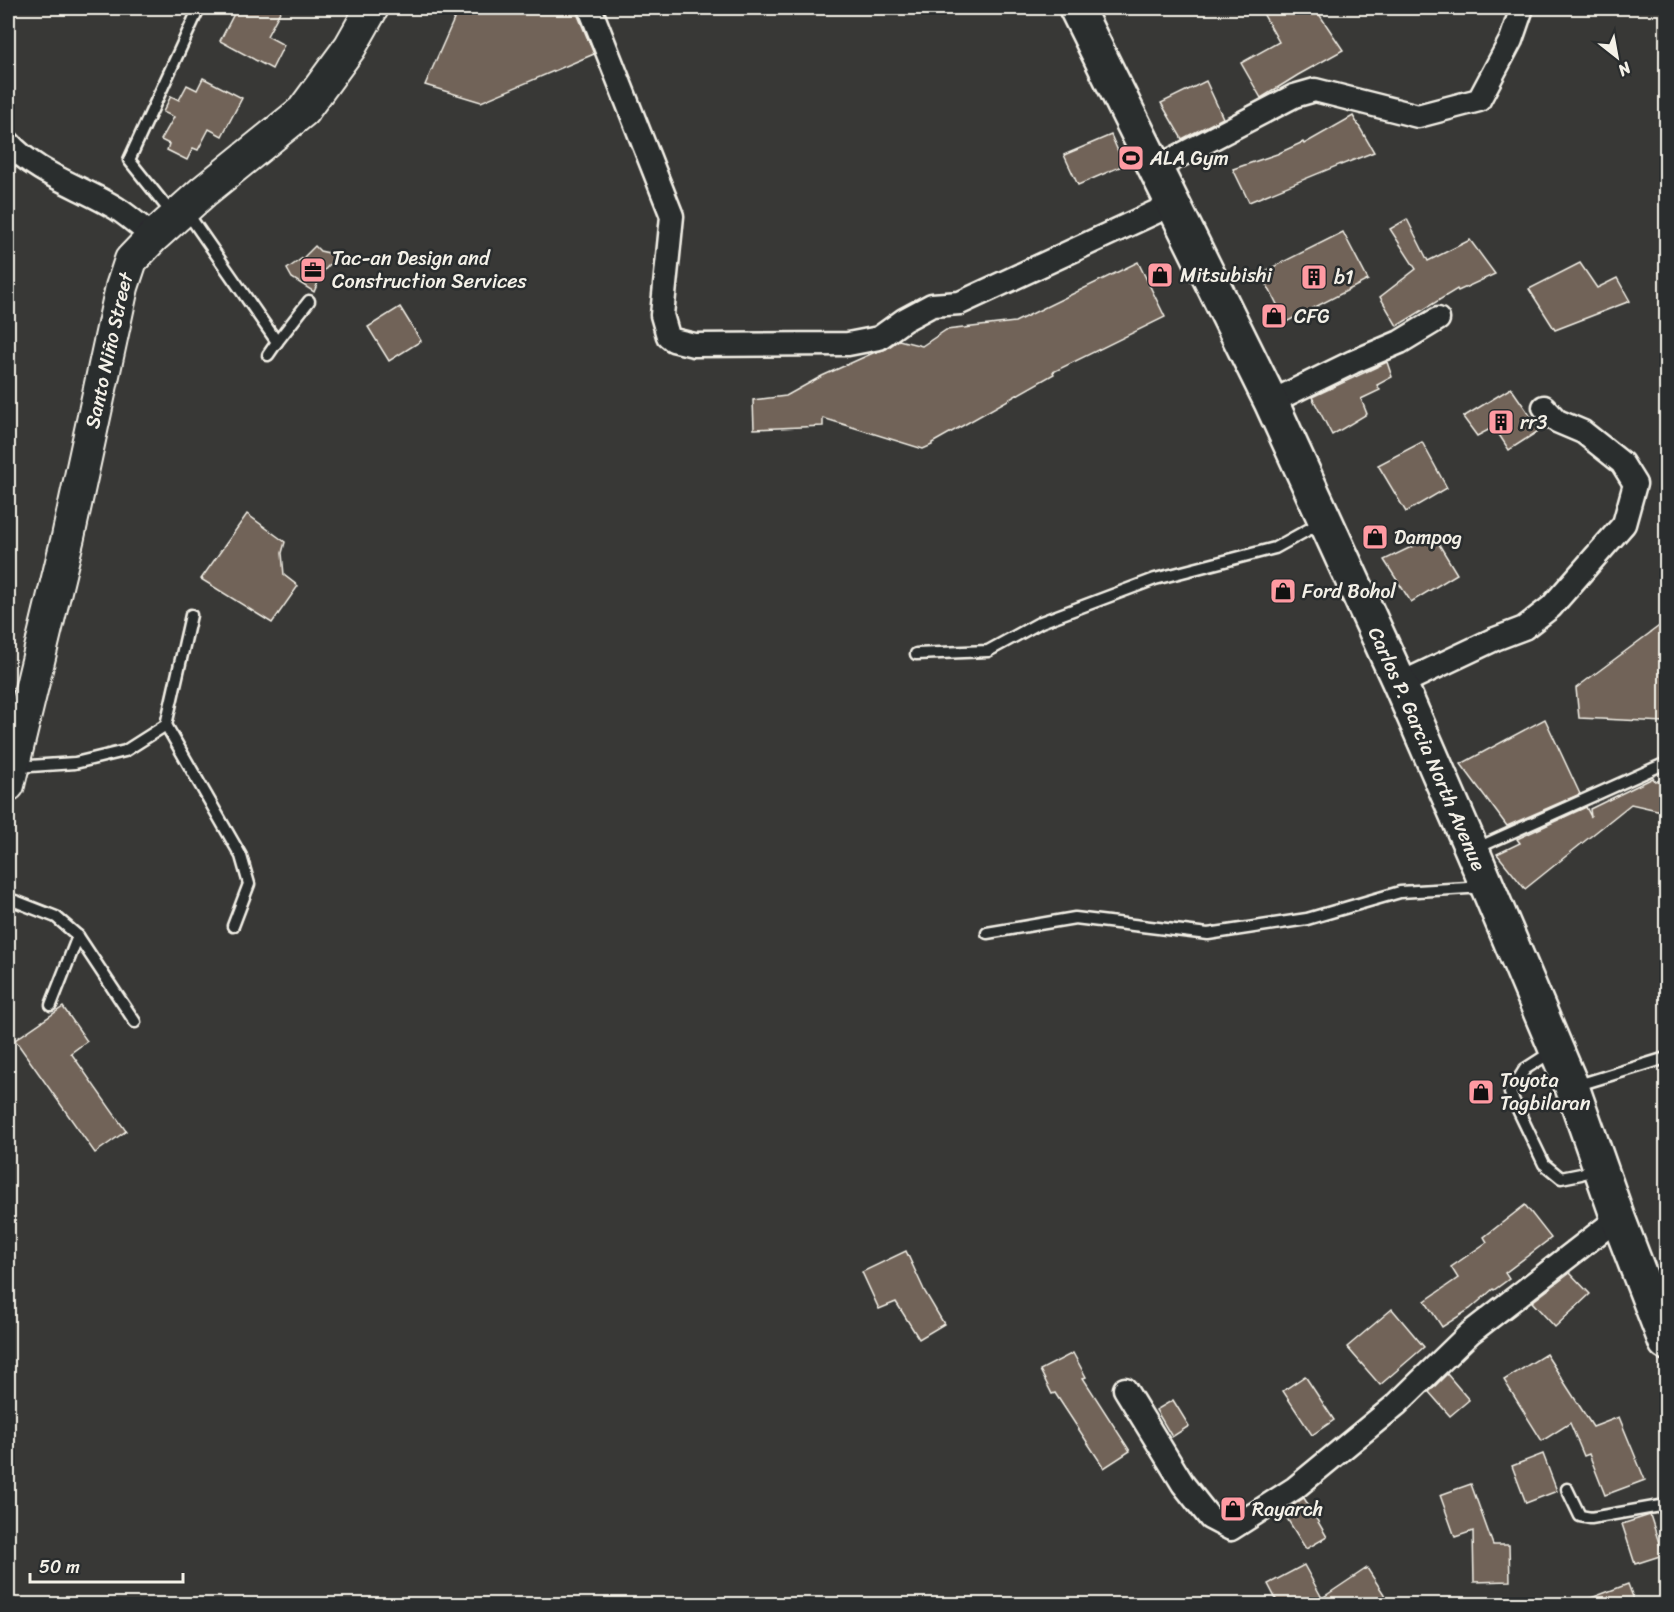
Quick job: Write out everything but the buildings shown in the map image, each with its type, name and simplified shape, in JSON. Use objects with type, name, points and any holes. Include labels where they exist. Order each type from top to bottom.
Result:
[{"type":"main road","name":"Santo Niño Street","points":[[9,774],[68,537],[122,287],[131,260],[171,221],[303,111],[350,47],[372,8]]},
{"type":"main road","name":"Carlos P. Garcia North Avenue","points":[[1076,8],[1271,402],[1400,684],[1572,1087],[1618,1218],[1666,1343]]},
{"type":"street","points":[[590,8],[672,216],[662,315],[668,336],[673,340],[694,345],[848,344],[879,338],[904,320],[932,305],[960,303],[1173,204]]},
{"type":"street","points":[[1154,169],[1294,96],[1315,90],[1418,116],[1479,100],[1511,40],[1522,8]]},
{"type":"street","points":[[8,142],[17,153],[48,173],[117,208],[171,221]]},
{"type":"street","points":[[1271,402],[1400,342],[1438,319]]},
{"type":"street","points":[[1400,684],[1495,639],[1524,628],[1551,607],[1624,524],[1635,484],[1622,463],[1583,432],[1557,421],[1544,407]]},
{"type":"street","points":[[1125,1389],[1183,1484],[1210,1518],[1231,1530],[1295,1488],[1397,1404],[1470,1333],[1618,1218]]},
{"type":"lane","points":[[199,8],[129,160],[171,221],[277,342]]},
{"type":"lane","points":[[268,356],[309,301]]},
{"type":"lane","points":[[916,654],[988,651],[1041,622],[1155,579],[1275,548],[1324,521]]},
{"type":"lane","points":[[191,615],[166,725],[240,856],[249,885],[233,926]]},
{"type":"lane","points":[[9,774],[75,763],[124,751],[166,725]]},
{"type":"lane","points":[[1472,850],[1666,763]]},
{"type":"lane","points":[[987,933],[1075,918],[1208,934],[1307,919],[1400,892],[1488,887]]},
{"type":"lane","points":[[8,900],[56,916],[78,936],[135,1022]]},
{"type":"lane","points":[[51,1005],[78,936]]},
{"type":"lane","points":[[1556,1049],[1525,1069],[1510,1093],[1544,1164],[1561,1178],[1581,1174],[1599,1166]]},
{"type":"lane","points":[[1572,1087],[1666,1058]]},
{"type":"lane","points":[[1567,1489],[1580,1516],[1591,1518],[1666,1505]]},
{"type":"place","name":"ALA Gym","points":[[1131,158]]},
{"type":"place","name":"Tac-an Design and Construction Services","points":[[313,270]]},
{"type":"place","name":"Mitsubishi","points":[[1160,275]]},
{"type":"place","name":"b1","points":[[1314,277]]},
{"type":"place","name":"CFG","points":[[1274,316]]},
{"type":"place","name":"rr3","points":[[1501,422]]},
{"type":"place","name":"Dampog","points":[[1375,537]]},
{"type":"place","name":"Ford Bohol","points":[[1283,591]]},
{"type":"place","name":"Toyota Tagbilaran","points":[[1481,1092]]},
{"type":"place","name":"Rayarch","points":[[1233,1509]]}]
